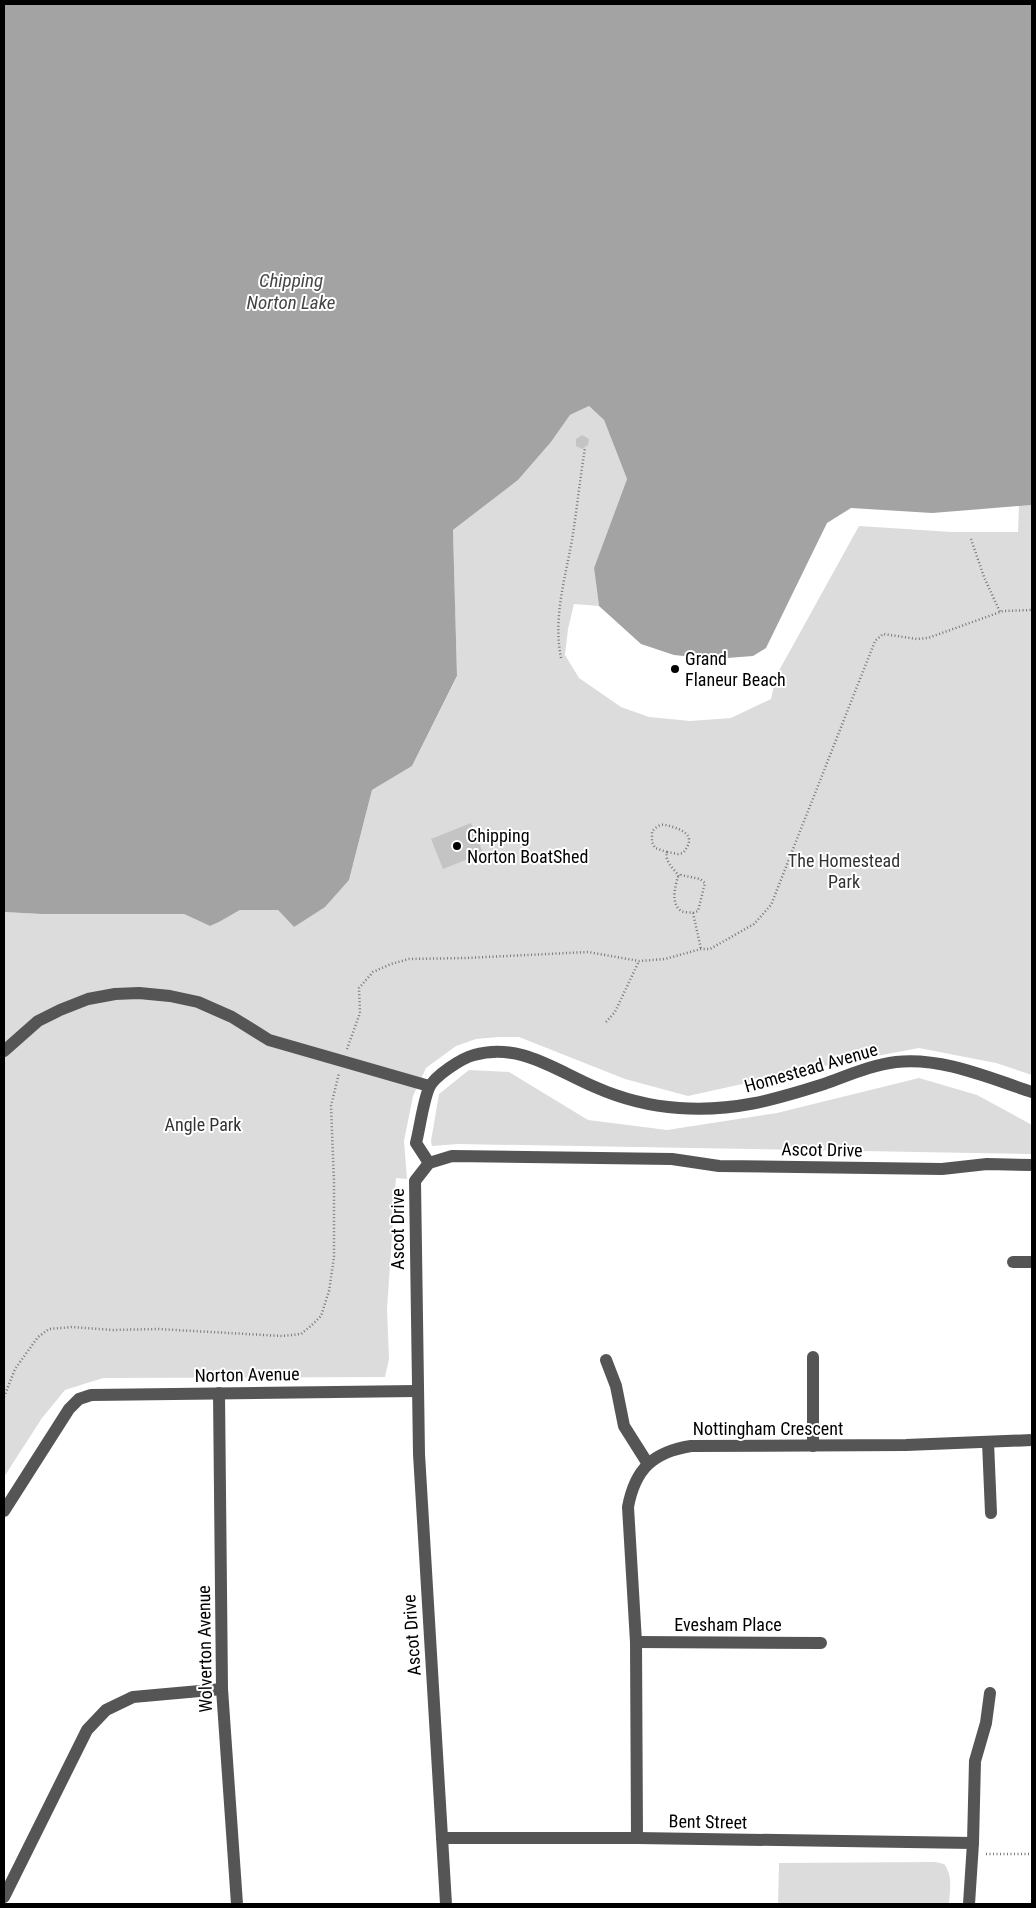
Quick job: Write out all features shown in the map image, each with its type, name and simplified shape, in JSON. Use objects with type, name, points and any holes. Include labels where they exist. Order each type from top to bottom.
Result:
[{"type":"street","points":[[4,1051],[38,1021],[88,999],[139,992],[198,1002],[232,1017],[269,1040],[429,1086],[416,1143],[429,1163]]},
{"type":"street","name":"Homestead Avenue","points":[[429,1086],[453,1064],[473,1055],[504,1051],[519,1053],[547,1064],[594,1087],[620,1097],[646,1104],[677,1108],[707,1110],[740,1107],[770,1100],[869,1068],[896,1062],[924,1062],[953,1067],[1032,1092]]},
{"type":"street","name":"Ascot Drive","points":[[446,1904],[419,1454],[417,1391],[415,1181],[429,1163],[452,1156],[672,1159],[719,1166],[942,1169],[987,1164],[1032,1165]]},
{"type":"street","points":[[1013,1262],[1032,1262]]},
{"type":"street","points":[[813,1357],[813,1446]]},
{"type":"street","points":[[606,1360],[616,1386],[624,1426],[648,1464]]},
{"type":"street","name":"Norton Avenue","points":[[4,1511],[69,1409],[79,1399],[91,1395],[417,1391]]},
{"type":"street","name":"Wolverton Avenue","points":[[219,1393],[222,1689],[237,1904]]},
{"type":"street","name":"Nottingham Crescent","points":[[637,1838],[636,1642],[628,1507],[635,1483],[648,1464],[661,1454],[674,1448],[691,1446],[906,1445],[1032,1440]]},
{"type":"street","points":[[988,1442],[991,1513]]},
{"type":"street","name":"Evesham Place","points":[[636,1642],[821,1643]]},
{"type":"street","points":[[4,1897],[87,1730],[106,1710],[133,1697],[222,1689]]},
{"type":"street","points":[[969,1904],[973,1848],[974,1761],[986,1723],[990,1693]]},
{"type":"street","name":"Bent Street","points":[[442,1838],[637,1838],[973,1848]]},
{"type":"path","points":[[561,658],[558,632],[559,610],[585,448]]},
{"type":"path","points":[[971,539],[984,576],[1000,612]]},
{"type":"path","points":[[4,1397],[15,1370],[38,1337],[49,1329],[72,1326],[113,1330],[158,1329],[282,1336],[301,1334],[321,1316],[329,1291],[334,1257],[331,1106],[342,1062],[360,1013],[359,988],[373,972],[409,959],[588,952],[639,961],[665,959],[702,949],[710,949],[754,924],[771,905],[875,641],[883,634],[917,639],[928,638],[1000,612],[1032,610]]},
{"type":"path","points":[[663,824],[685,831],[688,836],[688,845],[683,853],[667,852],[655,848],[652,842],[652,832],[663,824]]},
{"type":"path","points":[[667,852],[666,858],[679,876],[700,879],[705,882],[698,910],[693,913],[679,909],[674,895],[676,881],[679,876]]},
{"type":"path","points":[[693,913],[702,949]]},
{"type":"path","points":[[606,1022],[615,1012],[639,961]]},
{"type":"path","points":[[973,1848],[1032,1854]]},
{"type":"green space","points":[[589,406],[604,420],[627,479],[594,568],[599,606],[574,604],[568,629],[565,655],[579,678],[621,707],[649,717],[690,721],[731,718],[771,699],[776,676],[859,526],[952,532],[1018,532],[1019,506],[1032,505],[1032,1075],[996,1063],[919,1048],[829,1065],[688,1096],[625,1079],[519,1037],[476,1039],[456,1046],[426,1068],[413,1096],[404,1141],[407,1179],[396,1178],[387,1309],[389,1359],[385,1377],[103,1378],[65,1390],[42,1418],[4,1477],[4,912],[41,914],[184,914],[210,926],[240,910],[278,910],[294,927],[349,880],[372,790],[412,766],[457,677],[453,530],[518,480],[551,442],[570,415]]},
{"type":"green space","points":[[469,1070],[509,1072],[588,1120],[667,1130],[777,1113],[919,1078],[977,1095],[1032,1125],[1032,1154],[458,1144],[432,1146],[431,1141],[439,1094]]},
{"type":"green space","points":[[935,1862],[944,1864],[949,1873],[949,1904],[778,1904],[779,1863]]},
{"type":"water","name":"Chipping Norton Lake","points":[[4,4],[1032,4],[1032,505],[932,513],[851,508],[827,523],[766,648],[753,656],[714,659],[674,655],[641,644],[599,606],[594,568],[627,479],[604,420],[589,406],[570,415],[551,442],[518,480],[453,530],[457,676],[412,766],[372,790],[349,880],[325,907],[294,927],[278,910],[240,910],[210,926],[184,914],[41,914],[4,912]]},
{"type":"building","points":[[582,435],[589,439],[588,445],[582,449],[576,446],[576,439]]},
{"type":"building","name":"Chipping Norton BoatShed","points":[[471,823],[483,853],[443,869],[431,839]]},
{"type":"place","name":"Grand Flaneur Beach","points":[[675,669]]},
{"type":"place","name":"Chipping Norton BoatShed","points":[[457,846]]},
{"type":"park label","name":"The Homestead Park","points":[[844,871]]},
{"type":"park label","name":"Angle Park","points":[[203,1125]]}]
